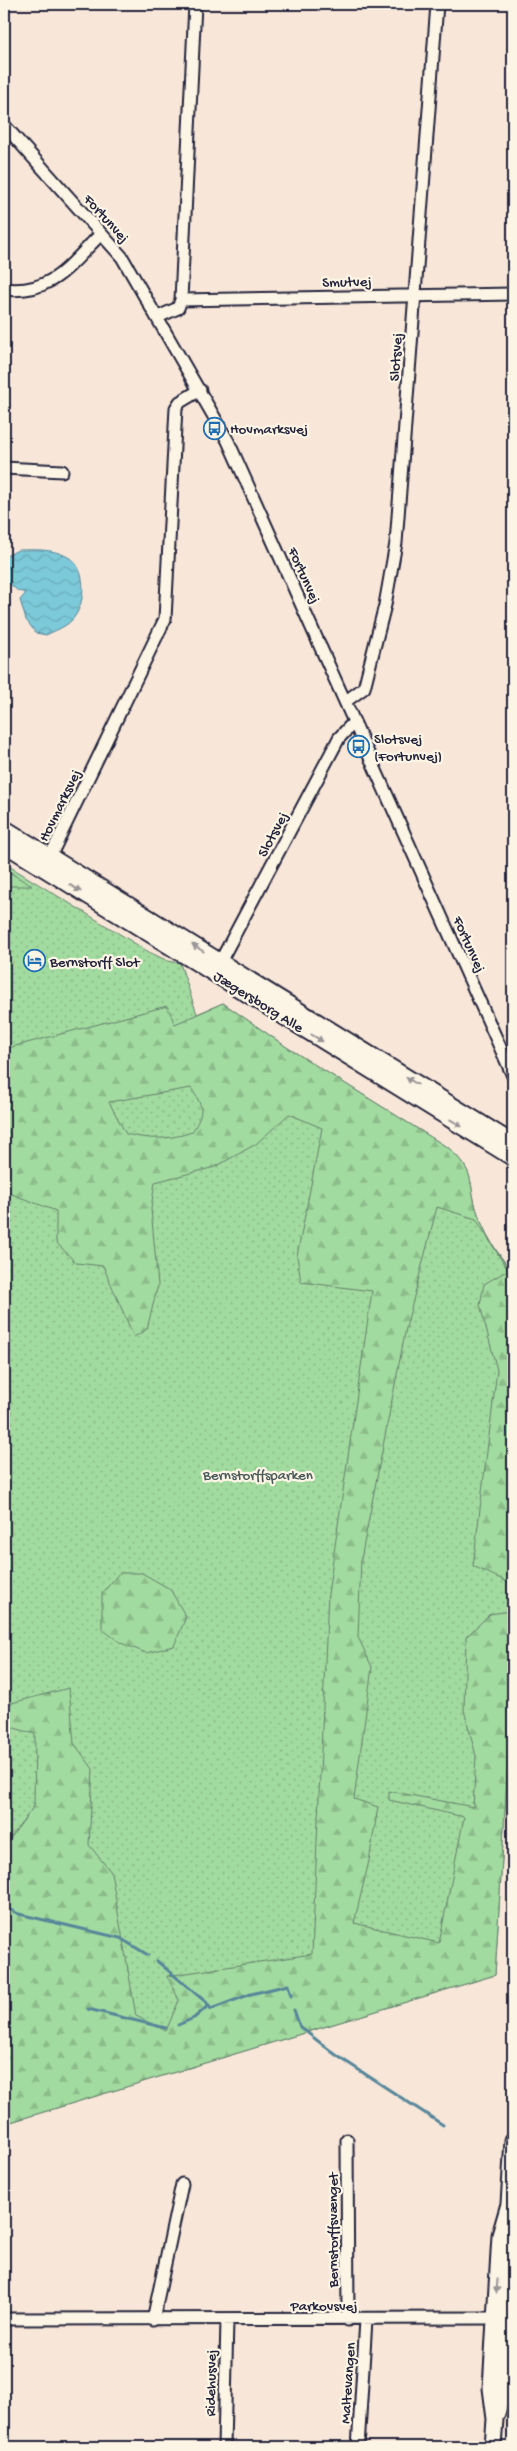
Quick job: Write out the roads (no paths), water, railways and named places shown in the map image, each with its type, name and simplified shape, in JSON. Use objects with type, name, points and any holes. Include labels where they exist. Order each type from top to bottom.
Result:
[{"type":"street","points":[[158,317],[178,308],[181,300],[195,4]]},
{"type":"street","name":"Slotsvej","points":[[346,701],[364,688],[374,654],[396,543],[437,4]]},
{"type":"street","name":"Fortunvej","points":[[4,125],[122,258],[158,317],[228,441],[513,1076]]},
{"type":"street","points":[[4,288],[22,291],[38,288],[51,282],[101,234]]},
{"type":"street","name":"Smutvej","points":[[181,300],[513,294]]},
{"type":"street","name":"Hovmarksvej","points":[[47,863],[165,619],[176,408],[180,402],[200,390]]},
{"type":"street","points":[[4,468],[62,471]]},
{"type":"street","name":"Slotsvej","points":[[220,962],[339,738],[354,722]]},
{"type":"street","name":"Jægersborg Alle","points":[[4,828],[47,863],[513,1158]]},
{"type":"street","name":"Jægersborg Alle","points":[[4,844],[47,863],[220,962],[513,1143]]},
{"type":"street","name":"Bernstorffsvænget","points":[[347,2140],[348,2320]]},
{"type":"street","points":[[513,2140],[509,2204],[513,2232]]},
{"type":"street","points":[[153,2320],[182,2184]]},
{"type":"street","points":[[506,2318],[500,2234],[509,2204]]},
{"type":"street","points":[[493,2447],[495,2419],[491,2388],[506,2318],[513,2245]]},
{"type":"street","name":"Parkovsvej","points":[[4,2319],[366,2320],[506,2318]]},
{"type":"street","name":"Ridehusvej","points":[[224,2447],[227,2320]]},
{"type":"street","name":"Maltevangen","points":[[358,2447],[366,2320]]},
{"type":"water","points":[[18,550],[56,552],[68,557],[79,568],[83,593],[79,610],[66,625],[46,635],[36,633],[26,620],[20,600],[26,593],[18,591],[4,579],[4,557]]},
{"type":"waterway","points":[[4,1907],[19,1914],[120,1938],[148,1955]]},
{"type":"waterway","points":[[157,1961],[207,2003],[211,2009],[251,1994],[288,1985],[291,1996]]},
{"type":"waterway","points":[[178,2025],[194,2018],[209,2005]]},
{"type":"waterway","points":[[88,2009],[166,2028]]},
{"type":"waterway","points":[[294,2010],[300,2027],[336,2055],[443,2125]]},
{"type":"place","name":"Hovmarksvej","points":[[214,428]]},
{"type":"place","name":"Slotsvej (Fortunvej)","points":[[358,747]]},
{"type":"place","name":"Bernstorff Slot","points":[[34,961]]},
{"type":"park label","name":"Bernstorffsparken","points":[[258,1474]]}]
